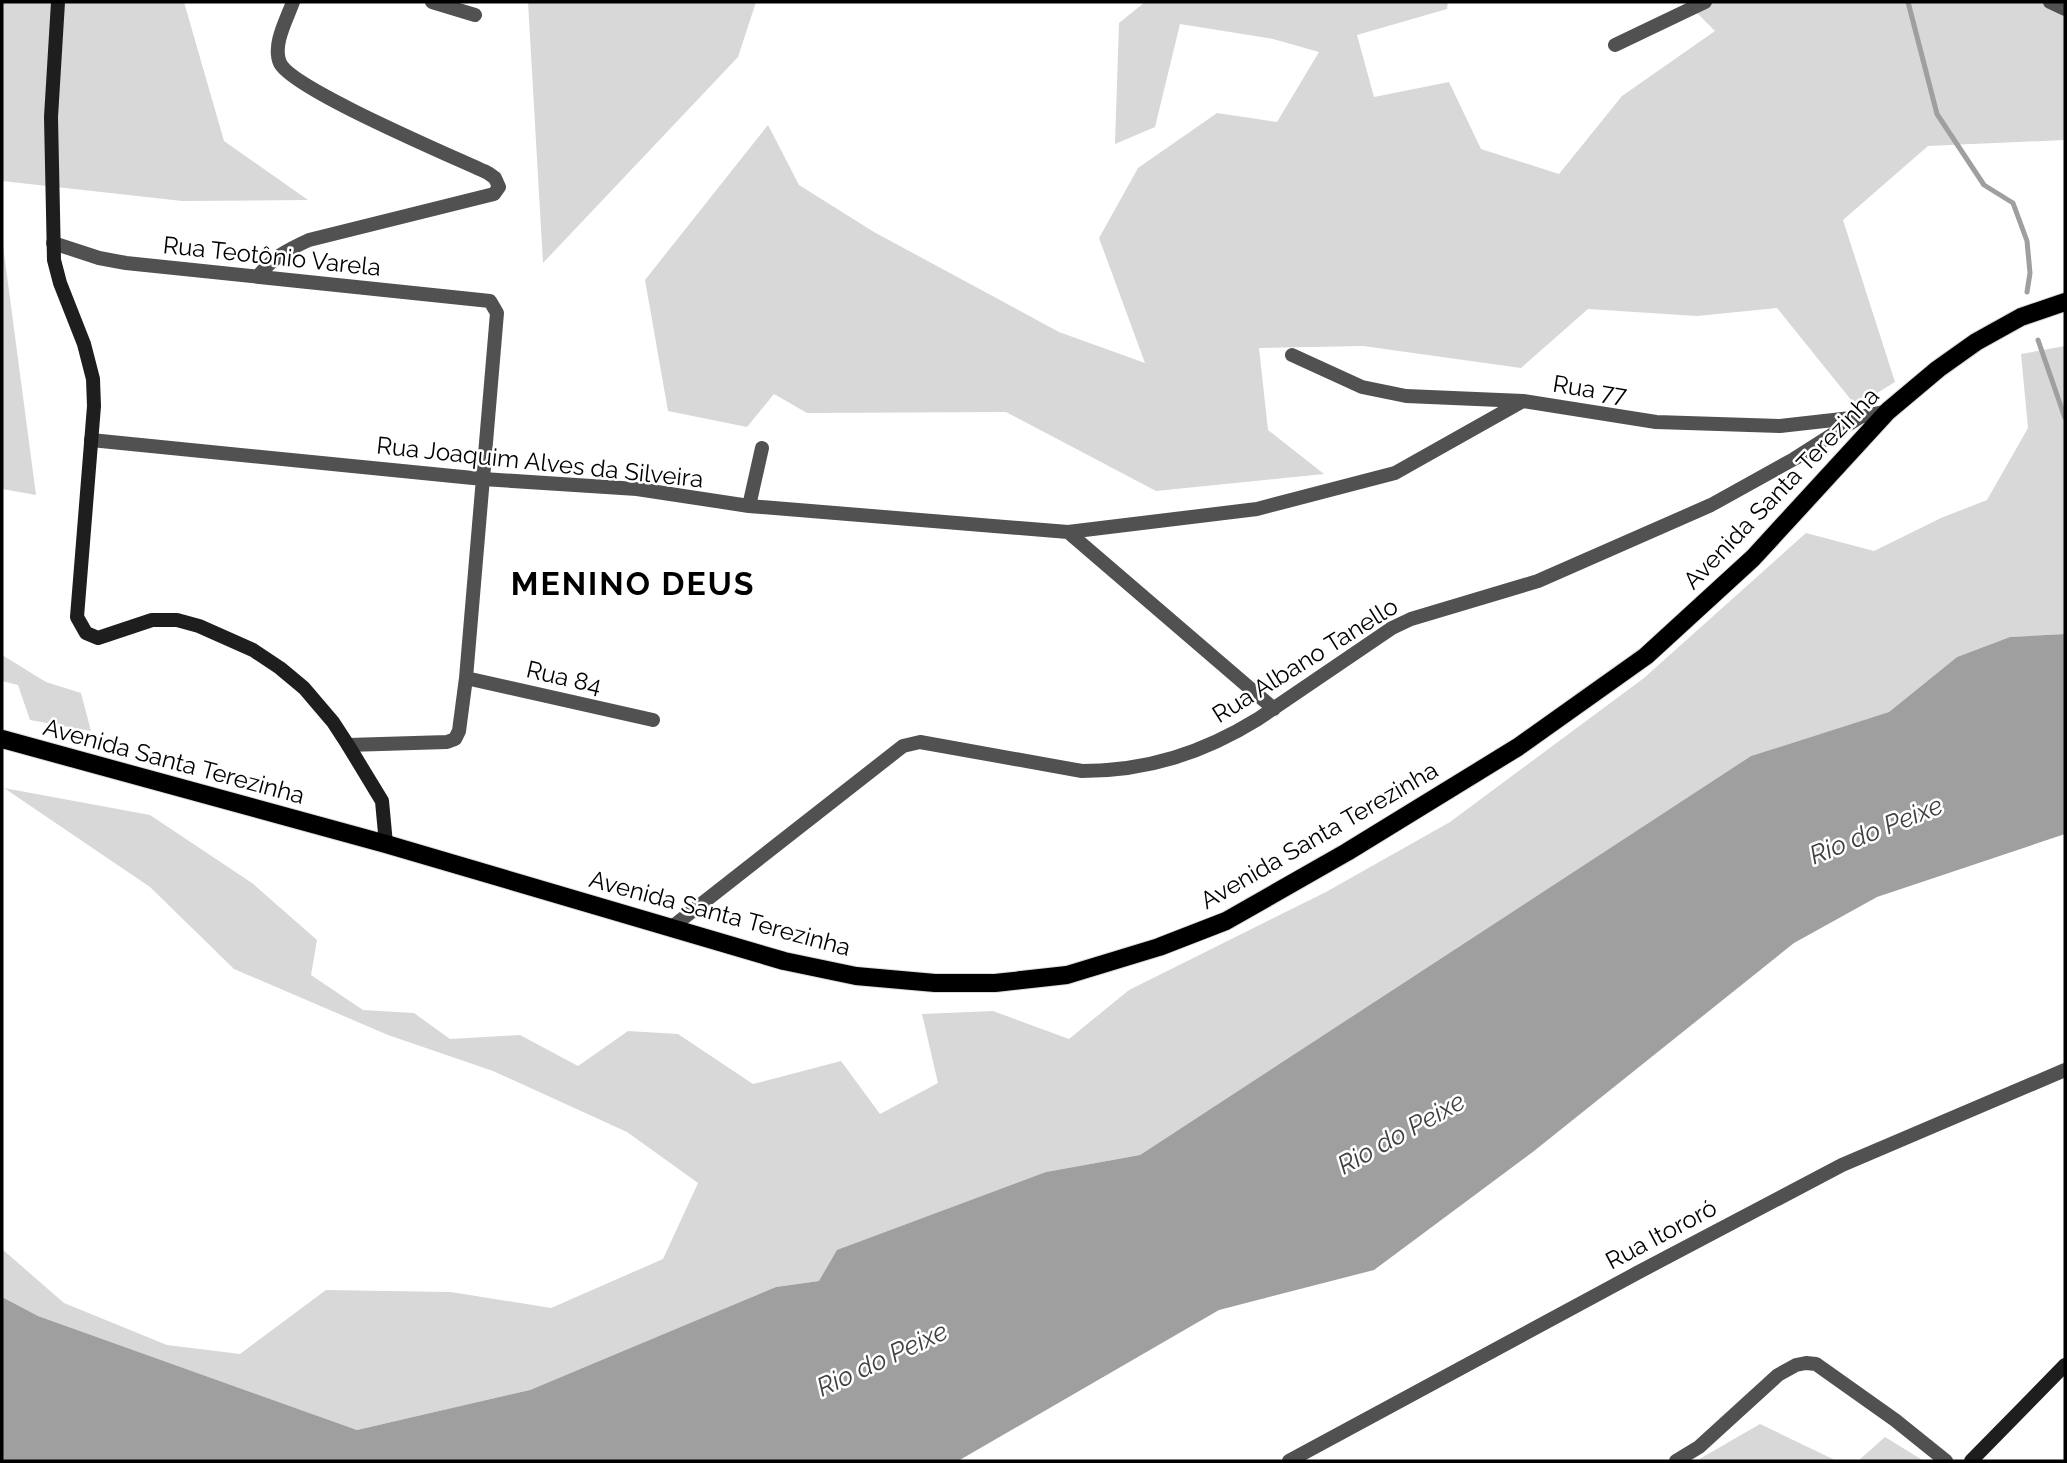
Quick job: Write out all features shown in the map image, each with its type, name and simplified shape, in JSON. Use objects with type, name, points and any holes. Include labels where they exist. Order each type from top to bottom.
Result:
[{"type":"main road","name":"Avenida Santa Terezinha","points":[[2,739],[386,844],[785,961],[856,976],[936,983],[995,983],[1067,975],[1159,947],[1226,921],[1347,852],[1518,747],[1646,656],[1753,558],[1888,411],[1938,369],[1976,342],[2021,317],[2065,302]]},
{"type":"street","points":[[58,2],[51,117],[53,243],[60,283],[84,344],[93,379],[94,406],[77,617],[86,633],[98,638],[152,620],[177,620],[223,635],[253,650],[304,688],[334,722],[382,802],[386,844]]},
{"type":"street","points":[[258,276],[272,259],[309,240],[494,194],[499,187],[495,178],[488,173],[341,105],[290,76],[281,66],[278,44],[293,2]]},
{"type":"street","points":[[432,2],[475,15]]},
{"type":"street","points":[[1615,45],[1705,2]]},
{"type":"street","points":[[2050,2],[2065,9]]},
{"type":"street","name":"Rua Teotônio Varela","points":[[53,243],[99,258],[174,270],[258,276],[490,301],[497,313],[483,479]]},
{"type":"street","name":"Rua 77","points":[[1292,355],[1362,387],[1406,396],[1523,401],[1656,422],[1780,426],[1888,411]]},
{"type":"street","name":"Rua Joaquim Alves da Silveira","points":[[91,440],[483,479],[637,489],[749,506],[1068,532],[1257,509],[1395,473],[1523,401]]},
{"type":"street","name":"Rua Albano Tanello","points":[[672,927],[903,746],[920,742],[1082,771],[1147,765],[1189,755],[1238,732],[1392,628],[1411,619],[1538,581],[1699,511],[1794,459],[1860,417]]},
{"type":"street","points":[[749,506],[762,448]]},
{"type":"street","points":[[348,745],[447,742],[454,739],[459,732],[483,479]]},
{"type":"street","points":[[1068,532],[1273,709]]},
{"type":"street","name":"Rua 84","points":[[466,678],[653,720]]},
{"type":"street","name":"Rua Itororó","points":[[1289,1461],[1842,1165],[2065,1070]]},
{"type":"street","points":[[1676,1461],[1699,1447],[1778,1375],[1796,1365],[1806,1363],[1816,1364],[1895,1420],[1946,1461]]},
{"type":"street","points":[[1971,1461],[2065,1365]]},
{"type":"shaded area","points":[[2,2],[184,2],[224,141],[308,200],[182,201],[2,181]]},
{"type":"shaded area","points":[[528,2],[756,2],[738,57],[543,263]]},
{"type":"shaded area","points":[[1145,2],[1448,2],[1447,9],[1357,35],[1374,97],[1449,82],[1481,149],[1559,174],[1622,96],[1715,31],[1686,2],[2065,2],[2065,140],[1928,146],[1843,220],[1895,382],[1856,406],[1777,308],[1697,316],[1588,309],[1521,368],[1363,346],[1259,348],[1268,430],[1324,474],[1156,491],[1006,412],[807,413],[774,394],[747,427],[668,411],[645,280],[768,125],[799,185],[874,232],[1059,332],[1145,363],[1099,238],[1138,168],[1217,113],[1277,122],[1319,52],[1273,39],[1180,24],[1155,127],[1115,144],[1119,23]]},
{"type":"shaded area","points":[[2,238],[36,495],[2,489]]},
{"type":"shaded area","points":[[2065,346],[2065,634],[2010,637],[1957,657],[1889,712],[1751,756],[1140,1155],[1046,1172],[819,1281],[776,1287],[530,1390],[357,1430],[38,1316],[2,1297],[2,1249],[64,1303],[167,1345],[240,1354],[326,1290],[451,1292],[551,1308],[663,1259],[698,1183],[627,1132],[493,1071],[388,1035],[234,969],[150,887],[4,788],[150,815],[252,883],[317,940],[311,975],[363,1010],[414,1013],[450,1039],[520,1035],[578,1066],[628,1031],[678,1034],[753,1084],[841,1061],[880,1114],[938,1083],[922,1014],[993,1011],[1069,1039],[1129,990],[1326,892],[1450,822],[1644,678],[1806,533],[1874,551],[1941,518],[1987,500],[2028,428],[2021,354]]},
{"type":"shaded area","points":[[2,655],[46,682],[81,693],[91,731],[30,720],[18,685],[2,681]]},
{"type":"shaded area","points":[[1760,1424],[1835,1460],[1837,1461],[1696,1461]]},
{"type":"shaded area","points":[[1885,1437],[1924,1461],[1858,1461]]},
{"type":"water","name":"Rio do Peixe","points":[[2065,634],[2065,834],[1877,897],[1794,943],[1534,1151],[1374,1270],[1219,1310],[958,1461],[2,1461],[2,1297],[38,1316],[357,1430],[530,1390],[776,1287],[819,1281],[837,1250],[1046,1172],[1140,1155],[1751,756],[1889,712],[1957,657],[2010,637]]},
{"type":"waterway","points":[[1908,2],[1937,114],[1984,185],[2013,203],[2027,241],[2030,273],[2027,292]]},
{"type":"waterway","points":[[2038,340],[2065,418]]},
{"type":"district","name":"MENINO DEUS","points":[[633,583]]}]
